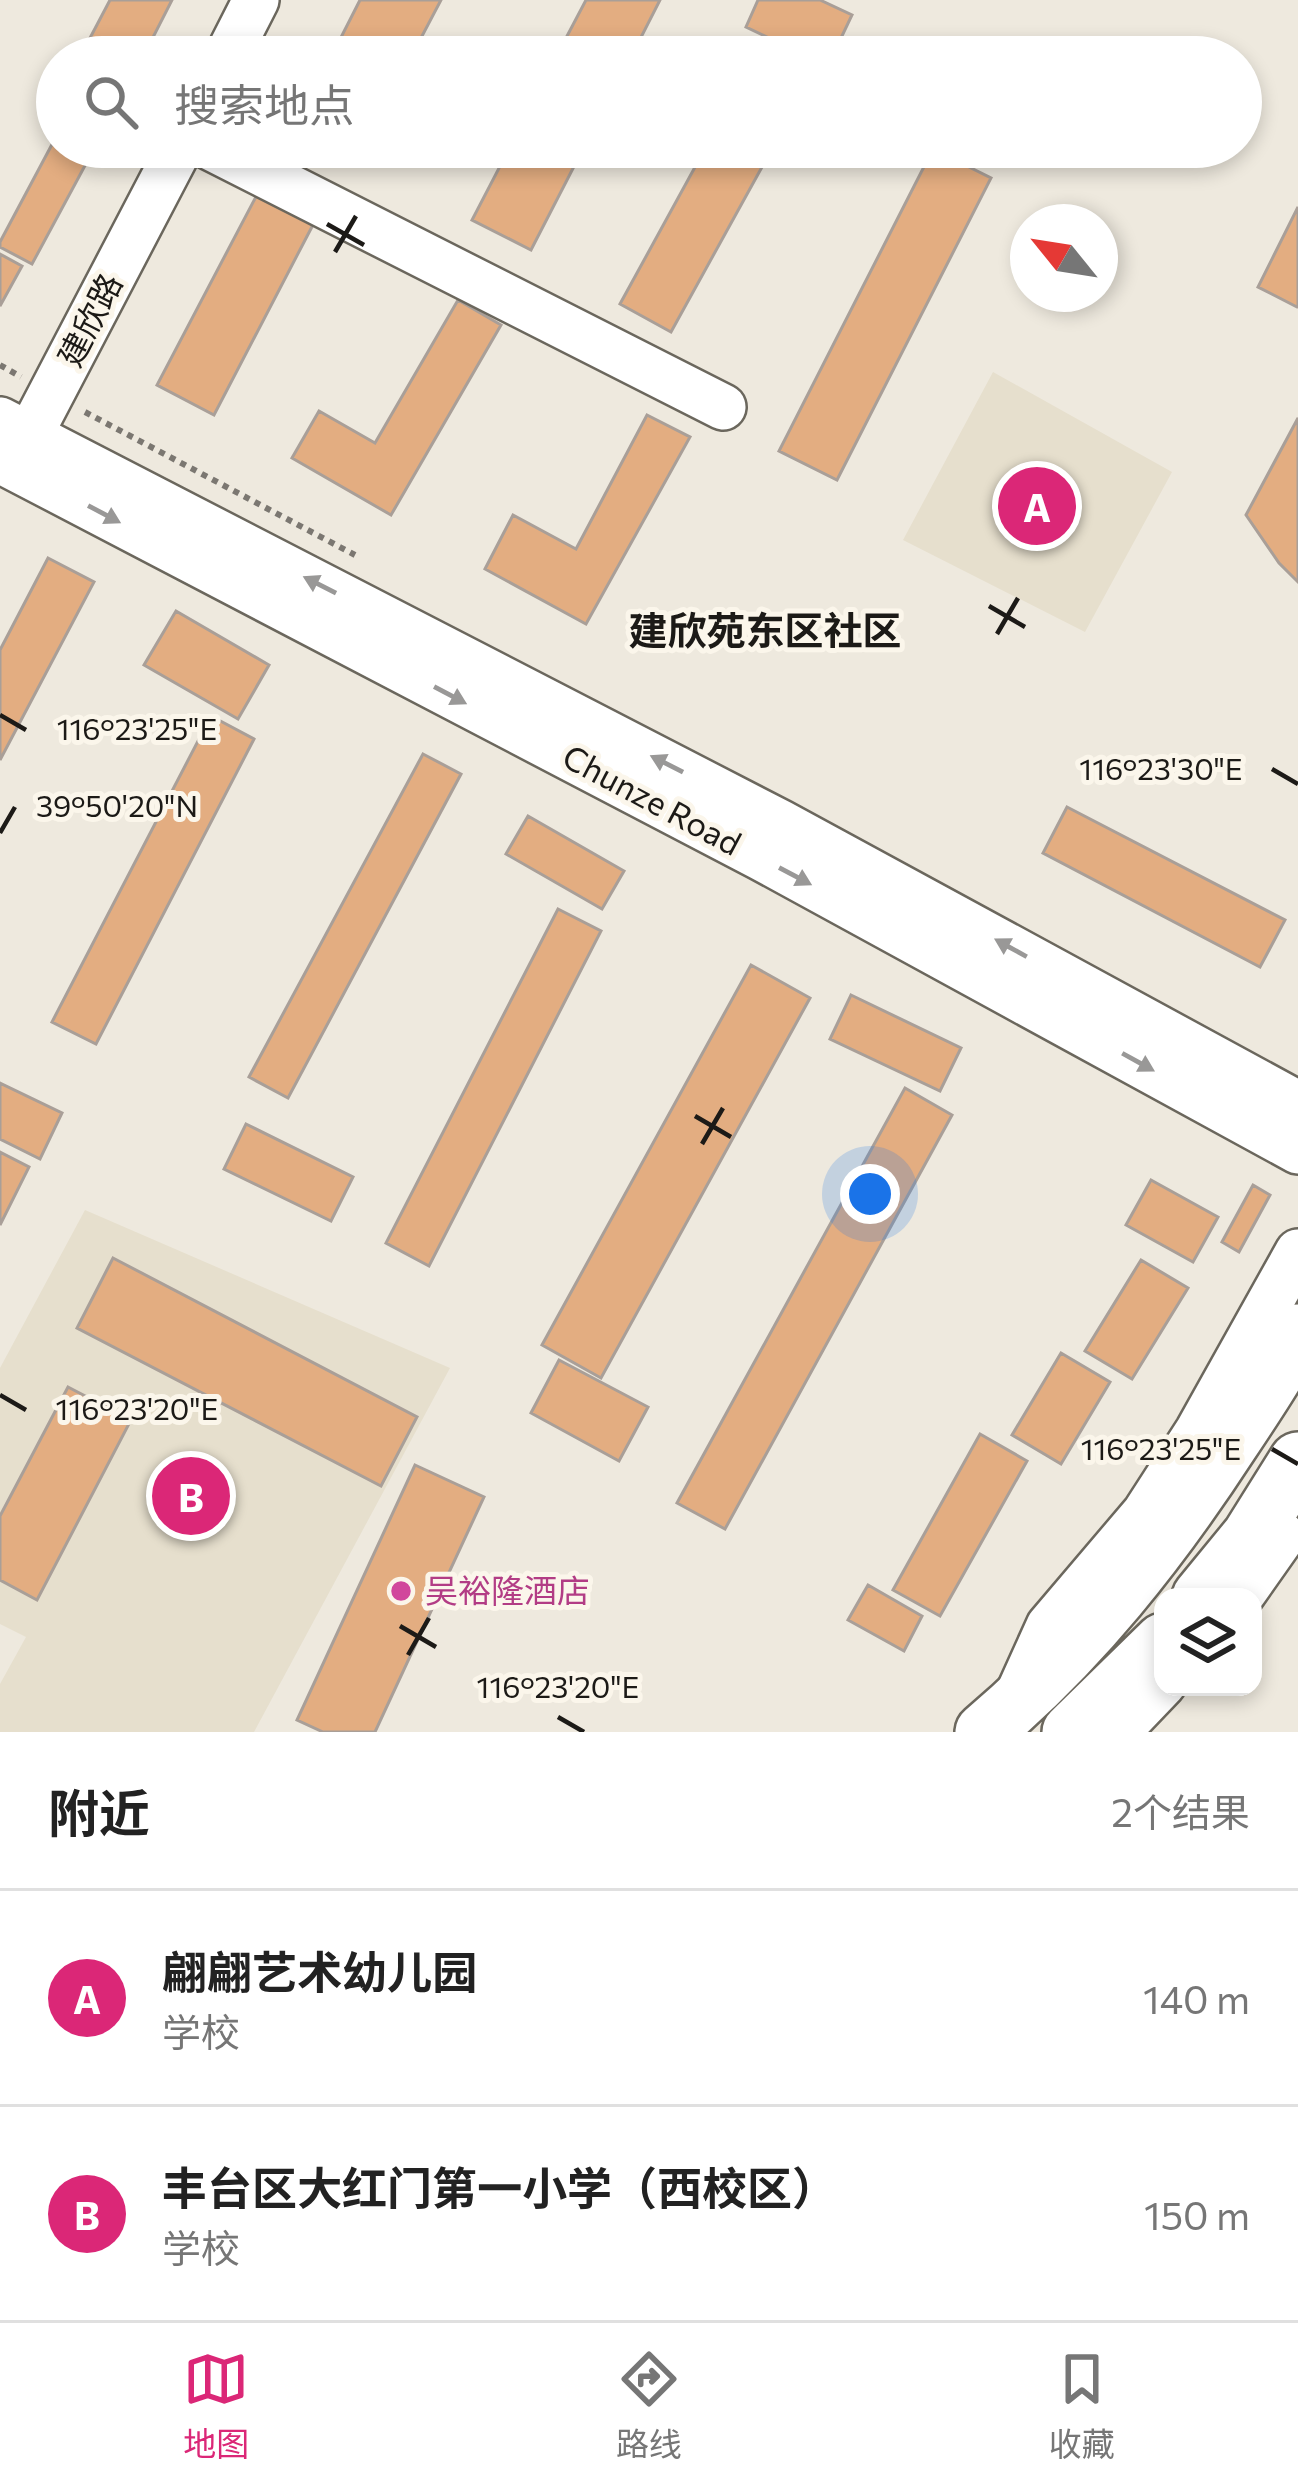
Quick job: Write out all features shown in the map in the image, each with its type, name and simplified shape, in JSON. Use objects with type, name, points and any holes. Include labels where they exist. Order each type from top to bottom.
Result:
[{"type":"main road","points":[[998,1720],[1101,1619],[1181,1516],[1298,1333]]},
{"type":"main road","points":[[1071,1732],[1154,1653]]},
{"type":"street","points":[[238,36],[256,0]]},
{"type":"street","name":"建欣路","points":[[9,455],[168,168]]},
{"type":"street","points":[[251,168],[723,407]]},
{"type":"street","name":"Chunze Road","points":[[9,455],[781,823],[1298,1104]]},
{"type":"street","name":"Chunze Road","points":[[9,455],[1298,1151]]},
{"type":"street","points":[[998,1720],[1049,1626],[1145,1513],[1198,1431],[1298,1252]]},
{"type":"street","points":[[1117,1732],[1154,1693]]},
{"type":"shaded area","points":[[993,372],[1172,472],[1085,632],[903,540]]},
{"type":"shaded area","points":[[85,1210],[450,1368],[254,1732],[0,1732],[0,1684],[26,1637],[0,1624],[0,1368]]},
{"type":"building","points":[[110,0],[172,0],[154,36],[91,36]]},
{"type":"building","points":[[360,0],[441,0],[422,36],[342,36]]},
{"type":"building","points":[[586,0],[660,0],[642,36],[567,36]]},
{"type":"building","points":[[758,0],[820,0],[852,15],[842,36],[765,36],[746,27]]},
{"type":"building","points":[[39,168],[84,168],[32,264],[0,247]]},
{"type":"building","points":[[499,168],[573,168],[531,250],[472,220]]},
{"type":"building","points":[[694,168],[761,168],[671,332],[620,304]]},
{"type":"building","points":[[923,168],[971,168],[991,178],[837,480],[779,451]]},
{"type":"building","points":[[260,189],[316,219],[214,415],[157,385]]},
{"type":"building","points":[[1298,207],[1298,306],[1297,307],[1258,287]]},
{"type":"building","points":[[0,254],[22,266],[0,306]]},
{"type":"building","points":[[458,300],[501,325],[391,515],[292,458],[319,411],[375,443]]},
{"type":"building","points":[[647,415],[690,437],[586,624],[485,569],[513,515],[576,549]]},
{"type":"building","points":[[1298,418],[1298,582],[1246,515]]},
{"type":"building","points":[[48,558],[94,582],[0,760],[0,650]]},
{"type":"building","points":[[176,611],[269,665],[238,719],[144,665]]},
{"type":"building","points":[[211,716],[254,739],[96,1044],[52,1022]]},
{"type":"building","points":[[423,754],[461,774],[288,1098],[249,1077]]},
{"type":"building","points":[[1067,807],[1285,920],[1260,967],[1043,853]]},
{"type":"building","points":[[528,816],[624,871],[602,909],[506,854]]},
{"type":"building","points":[[558,909],[601,931],[429,1266],[386,1243]]},
{"type":"building","points":[[751,965],[810,998],[601,1378],[542,1345]]},
{"type":"building","points":[[851,995],[961,1048],[940,1091],[830,1039]]},
{"type":"building","points":[[0,1083],[62,1113],[40,1159],[0,1139]]},
{"type":"building","points":[[905,1088],[952,1115],[725,1529],[677,1503]]},
{"type":"building","points":[[246,1124],[353,1177],[331,1221],[224,1169]]},
{"type":"building","points":[[0,1152],[29,1167],[0,1225]]},
{"type":"building","points":[[1151,1180],[1218,1217],[1193,1262],[1126,1225]]},
{"type":"building","points":[[1253,1185],[1270,1195],[1239,1252],[1222,1242]]},
{"type":"building","points":[[113,1258],[417,1417],[381,1486],[77,1328]]},
{"type":"building","points":[[1141,1260],[1188,1288],[1132,1379],[1085,1351]]},
{"type":"building","points":[[1061,1353],[1110,1382],[1061,1464],[1012,1435]]},
{"type":"building","points":[[559,1360],[648,1407],[619,1461],[531,1413]]},
{"type":"building","points":[[68,1387],[131,1420],[37,1600],[0,1580],[0,1516]]},
{"type":"building","points":[[980,1434],[1027,1461],[940,1616],[893,1590]]},
{"type":"building","points":[[415,1465],[484,1497],[375,1732],[323,1732],[297,1720]]},
{"type":"building","points":[[868,1585],[922,1616],[904,1651],[848,1620]]},
{"type":"place","name":"翩翩艺术幼儿园","points":[[1037,506]]},
{"type":"place","name":"丰台区大红门第一小学（西校区）","points":[[191,1496]]},
{"type":"place","name":"吴裕隆酒店","points":[[401,1591]]},
{"type":"district","name":"建欣苑东区社区","points":[[765,631]]}]
